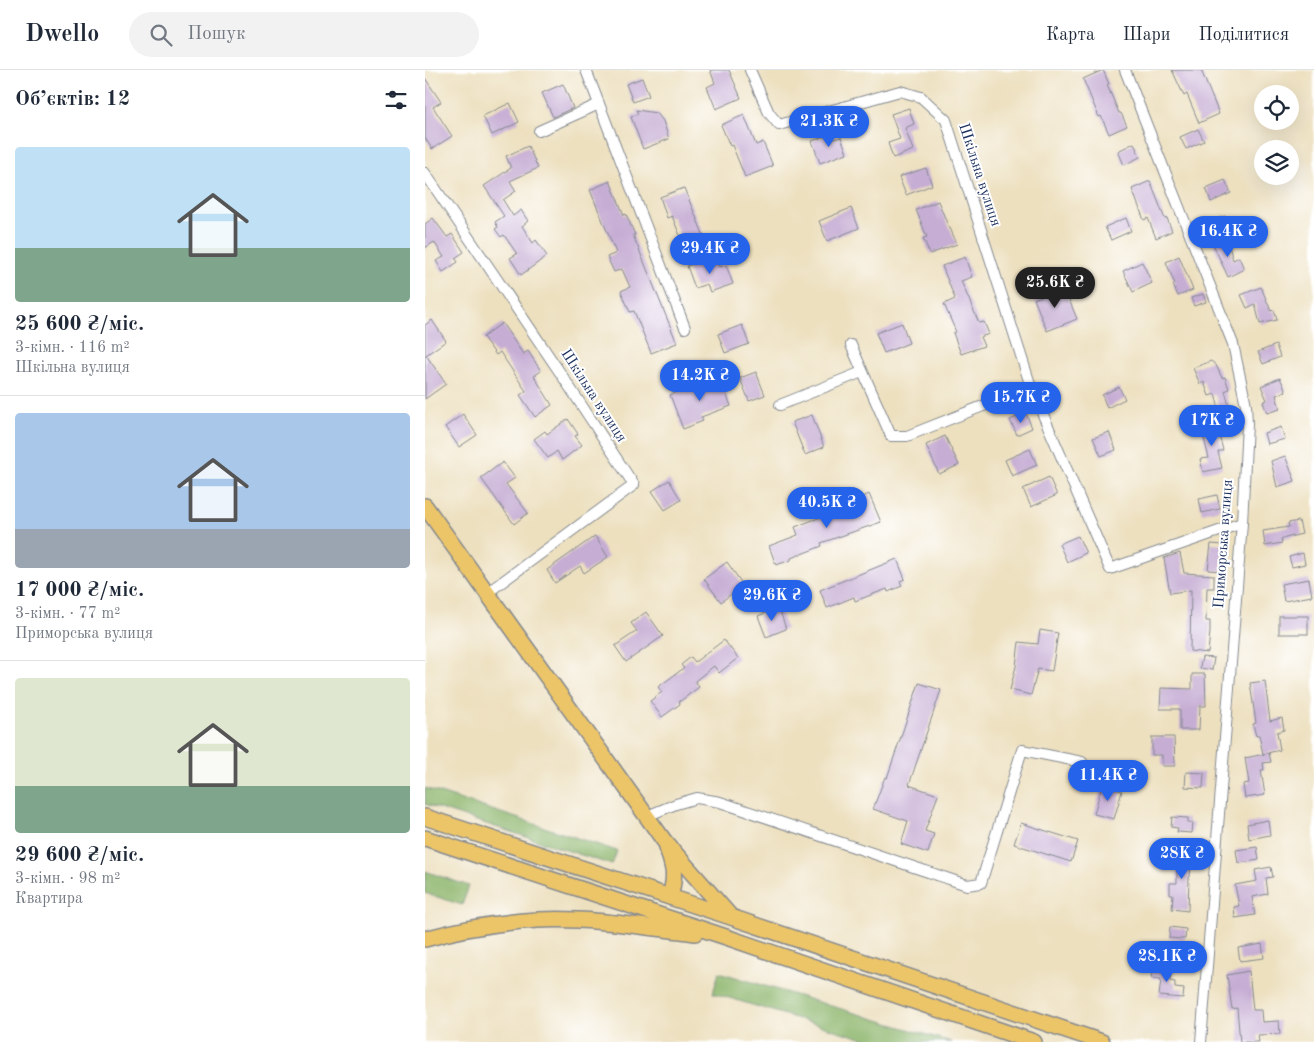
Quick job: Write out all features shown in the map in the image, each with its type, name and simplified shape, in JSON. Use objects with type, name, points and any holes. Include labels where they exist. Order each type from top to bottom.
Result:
[{"type":"main road","points":[[425,506],[665,842],[731,917]]},
{"type":"main road","points":[[425,817],[731,917],[1102,1042]]},
{"type":"main road","points":[[425,838],[726,937],[1034,1042]]},
{"type":"main road","points":[[665,842],[674,872],[670,897]]},
{"type":"main road","points":[[425,939],[442,934],[539,920],[591,921],[726,937]]},
{"type":"street","points":[[586,70],[685,328]]},
{"type":"street","name":"Шкільна вулиця","points":[[750,70],[769,113],[779,125],[899,91],[921,96],[946,120],[1031,387],[1110,569],[1242,523]]},
{"type":"street","name":"Приморська вулиця","points":[[1125,70],[1233,344],[1246,405],[1247,424],[1242,523],[1201,1042]]},
{"type":"street","points":[[539,131],[599,104]]},
{"type":"street","name":"Шкільна вулиця","points":[[425,173],[634,485],[487,593]]},
{"type":"street","points":[[851,345],[891,436],[907,436],[1031,387]]},
{"type":"street","points":[[780,405],[862,372]]},
{"type":"street","points":[[647,816],[697,798],[720,802],[967,885],[981,883],[1022,750],[1082,762]]},
{"type":"green space","points":[[425,788],[617,851],[612,865],[425,804]]},
{"type":"green space","points":[[425,871],[469,886],[462,905],[425,893]]},
{"type":"green space","points":[[719,972],[951,1042],[874,1042],[713,993]]},
{"type":"building","points":[[710,70],[729,70],[741,98],[716,109],[707,87],[715,83]]},
{"type":"building","points":[[1103,70],[1119,113],[1121,113],[1127,126],[1109,134],[1101,116],[1099,117],[1083,79]]},
{"type":"building","points":[[1172,70],[1201,70],[1219,114],[1199,123],[1187,94],[1184,96]]},
{"type":"building","points":[[425,78],[441,102],[433,107],[452,136],[432,149],[425,138]]},
{"type":"building","points":[[642,78],[649,96],[633,102],[626,84]]},
{"type":"building","points":[[563,84],[573,108],[553,117],[542,93]]},
{"type":"building","points":[[510,103],[519,122],[492,135],[483,116]]},
{"type":"building","points":[[909,108],[914,124],[905,128],[913,150],[893,158],[888,143],[900,139],[891,114]]},
{"type":"building","points":[[636,110],[657,113],[663,121],[669,139],[643,149],[631,117],[638,114]]},
{"type":"building","points":[[744,115],[756,145],[763,142],[773,166],[745,177],[732,145],[730,146],[721,125]]},
{"type":"building","points":[[1198,129],[1204,141],[1186,149],[1180,137]]},
{"type":"building","points":[[829,135],[831,140],[841,137],[847,153],[820,163],[812,141]]},
{"type":"building","points":[[1134,143],[1140,157],[1124,165],[1118,151]]},
{"type":"building","points":[[528,146],[538,168],[510,181],[516,191],[503,200],[513,216],[521,210],[528,221],[522,226],[533,243],[536,240],[547,256],[521,275],[510,258],[517,254],[504,235],[501,237],[495,229],[498,227],[495,222],[504,216],[484,186],[511,168],[506,156]]},
{"type":"building","points":[[926,168],[932,185],[906,195],[899,177]]},
{"type":"building","points":[[1225,180],[1231,193],[1211,202],[1206,188]]},
{"type":"building","points":[[610,181],[624,215],[626,214],[635,235],[633,235],[677,343],[651,353],[634,311],[630,312],[621,291],[630,287],[622,269],[614,272],[607,257],[616,253],[590,190]]},
{"type":"building","points":[[1150,181],[1165,219],[1167,218],[1172,231],[1156,238],[1148,218],[1144,220],[1132,189]]},
{"type":"building","points":[[684,188],[706,241],[686,250],[672,216],[667,218],[660,197]]},
{"type":"building","points":[[938,201],[957,244],[930,254],[923,238],[927,237],[916,210]]},
{"type":"building","points":[[851,208],[859,228],[827,241],[819,221]]},
{"type":"building","points":[[1225,216],[1229,225],[1233,224],[1238,233],[1223,240],[1214,220]]},
{"type":"building","points":[[433,218],[447,237],[452,234],[464,252],[455,258],[458,262],[443,272],[436,261],[444,257],[434,242],[425,248],[425,224]]},
{"type":"building","points":[[1126,218],[1131,231],[1111,240],[1105,227]]},
{"type":"building","points":[[1227,239],[1233,260],[1239,257],[1244,269],[1228,277],[1213,244]]},
{"type":"building","points":[[715,256],[719,267],[726,265],[733,284],[710,292],[707,284],[695,288],[687,266]]},
{"type":"building","points":[[1179,256],[1193,290],[1178,296],[1166,262]]},
{"type":"building","points":[[965,257],[972,277],[961,281],[979,323],[984,322],[989,334],[980,337],[984,346],[961,354],[953,333],[956,332],[944,304],[955,299],[942,266]]},
{"type":"building","points":[[1142,262],[1152,283],[1133,292],[1123,271]]},
{"type":"building","points":[[1064,287],[1077,319],[1047,331],[1034,299]]},
{"type":"building","points":[[1261,287],[1271,311],[1274,310],[1277,320],[1260,324],[1255,304],[1247,308],[1241,295]]},
{"type":"building","points":[[1203,294],[1206,302],[1194,306],[1191,298]]},
{"type":"building","points":[[432,320],[446,341],[426,355],[446,384],[425,399],[425,325]]},
{"type":"building","points":[[502,323],[523,354],[528,351],[541,371],[534,376],[552,405],[535,417],[520,395],[526,391],[500,352],[496,355],[483,337]]},
{"type":"building","points":[[902,323],[909,343],[884,353],[876,333]]},
{"type":"building","points":[[742,325],[749,344],[725,353],[718,334]]},
{"type":"building","points":[[1276,345],[1280,357],[1263,364],[1258,352]]},
{"type":"building","points":[[1211,361],[1216,365],[1222,378],[1225,377],[1229,389],[1225,391],[1231,413],[1221,416],[1215,394],[1209,396],[1204,382],[1200,384],[1193,368]]},
{"type":"building","points":[[756,372],[765,395],[749,401],[740,378]]},
{"type":"building","points":[[719,376],[731,406],[701,417],[703,421],[683,429],[670,395]]},
{"type":"building","points":[[1280,378],[1286,391],[1276,395],[1280,409],[1267,413],[1263,402],[1267,400],[1261,386]]},
{"type":"building","points":[[1119,387],[1125,399],[1107,408],[1102,395]]},
{"type":"building","points":[[1026,413],[1032,428],[1017,435],[1010,420]]},
{"type":"building","points":[[463,414],[477,435],[459,447],[445,427]]},
{"type":"building","points":[[812,415],[824,447],[805,455],[792,422]]},
{"type":"building","points":[[568,419],[578,434],[575,436],[582,445],[562,460],[557,451],[548,458],[534,439],[545,431],[547,434]]},
{"type":"building","points":[[1221,422],[1223,434],[1219,435],[1223,450],[1218,452],[1222,468],[1203,472],[1200,459],[1209,458],[1201,427]]},
{"type":"building","points":[[1281,427],[1285,439],[1267,444],[1264,433]]},
{"type":"building","points":[[1109,432],[1116,450],[1101,456],[1093,438]]},
{"type":"building","points":[[945,436],[959,465],[939,474],[926,445]]},
{"type":"building","points":[[1030,449],[1037,465],[1012,476],[1005,460]]},
{"type":"building","points":[[1285,456],[1295,481],[1277,487],[1271,461]]},
{"type":"building","points":[[503,462],[515,478],[506,484],[528,513],[514,524],[481,478]]},
{"type":"building","points":[[1049,477],[1057,495],[1031,507],[1023,489]]},
{"type":"building","points":[[669,480],[681,500],[665,510],[652,491]]},
{"type":"building","points":[[869,494],[881,522],[821,543],[822,546],[776,565],[769,546],[798,535],[795,527],[852,505],[851,502]]},
{"type":"building","points":[[1217,495],[1220,509],[1202,513],[1199,499]]},
{"type":"building","points":[[1299,521],[1302,534],[1281,539],[1282,543],[1265,546],[1263,531],[1289,527],[1288,523]]},
{"type":"building","points":[[595,536],[608,557],[584,573],[580,566],[555,583],[547,570]]},
{"type":"building","points":[[1078,536],[1086,553],[1067,562],[1059,544]]},
{"type":"building","points":[[1211,544],[1224,545],[1221,571],[1208,570]]},
{"type":"building","points":[[1180,553],[1184,573],[1214,575],[1214,588],[1207,588],[1206,621],[1210,621],[1208,653],[1190,651],[1191,590],[1170,593],[1164,558]]},
{"type":"building","points":[[1303,553],[1305,564],[1292,567],[1289,557]]},
{"type":"building","points":[[897,559],[905,579],[900,581],[902,586],[888,592],[887,589],[855,601],[854,597],[827,608],[820,590]]},
{"type":"building","points":[[727,562],[743,585],[721,602],[704,579]]},
{"type":"building","points":[[1309,579],[1312,596],[1284,601],[1281,584]]},
{"type":"building","points":[[779,608],[786,629],[766,637],[758,616]]},
{"type":"building","points":[[646,612],[663,636],[626,662],[615,646],[637,631],[631,623]]},
{"type":"building","points":[[1279,616],[1308,616],[1308,634],[1279,634]]},
{"type":"building","points":[[1040,630],[1058,633],[1052,671],[1038,669],[1031,695],[1010,690],[1019,642],[1038,644]]},
{"type":"building","points":[[724,640],[738,658],[719,673],[714,666],[695,681],[699,687],[662,717],[650,701],[662,692],[658,687],[684,668],[681,665],[691,657],[695,662]]},
{"type":"building","points":[[1202,657],[1214,658],[1212,670],[1200,668]]},
{"type":"building","points":[[1192,674],[1205,674],[1206,706],[1200,706],[1199,730],[1180,730],[1180,709],[1160,709],[1161,688],[1192,689]]},
{"type":"building","points":[[1265,681],[1270,721],[1282,718],[1284,730],[1277,732],[1280,750],[1263,754],[1259,735],[1256,736],[1253,724],[1256,723],[1250,683]]},
{"type":"building","points":[[919,683],[941,690],[909,785],[938,795],[925,831],[934,834],[928,853],[901,844],[908,821],[873,809],[885,777],[887,778]]},
{"type":"building","points":[[1152,737],[1174,737],[1175,766],[1162,766],[1162,755],[1152,755]]},
{"type":"building","points":[[1269,753],[1271,762],[1263,763],[1264,770],[1261,770],[1265,795],[1245,798],[1243,784],[1249,783],[1245,758]]},
{"type":"building","points":[[1186,772],[1204,773],[1203,788],[1185,787]]},
{"type":"building","points":[[1102,785],[1122,791],[1114,819],[1094,814]]},
{"type":"building","points":[[1172,817],[1188,818],[1188,823],[1193,823],[1192,833],[1177,832],[1178,828],[1171,827]]},
{"type":"building","points":[[1268,820],[1270,835],[1249,839],[1247,824]]},
{"type":"building","points":[[1021,823],[1078,841],[1071,862],[1014,844]]},
{"type":"building","points":[[1257,847],[1259,860],[1238,863],[1236,850]]},
{"type":"building","points":[[1176,850],[1193,851],[1193,864],[1191,864],[1189,877],[1188,911],[1172,909],[1173,895],[1170,895],[1170,883],[1177,883]]},
{"type":"building","points":[[1271,867],[1273,877],[1266,878],[1268,894],[1252,897],[1255,915],[1235,918],[1234,907],[1239,906],[1235,885],[1257,881],[1255,870]]},
{"type":"building","points":[[1170,927],[1186,929],[1185,939],[1169,938]]},
{"type":"building","points":[[1262,944],[1264,958],[1240,961],[1238,948]]},
{"type":"building","points":[[1153,966],[1171,968],[1170,981],[1175,982],[1175,988],[1184,989],[1183,998],[1159,996],[1161,979],[1151,978]]},
{"type":"building","points":[[1249,971],[1253,1010],[1261,1010],[1262,1022],[1279,1021],[1280,1034],[1258,1035],[1259,1042],[1240,1042],[1237,1008],[1232,1009],[1227,975]]}]
